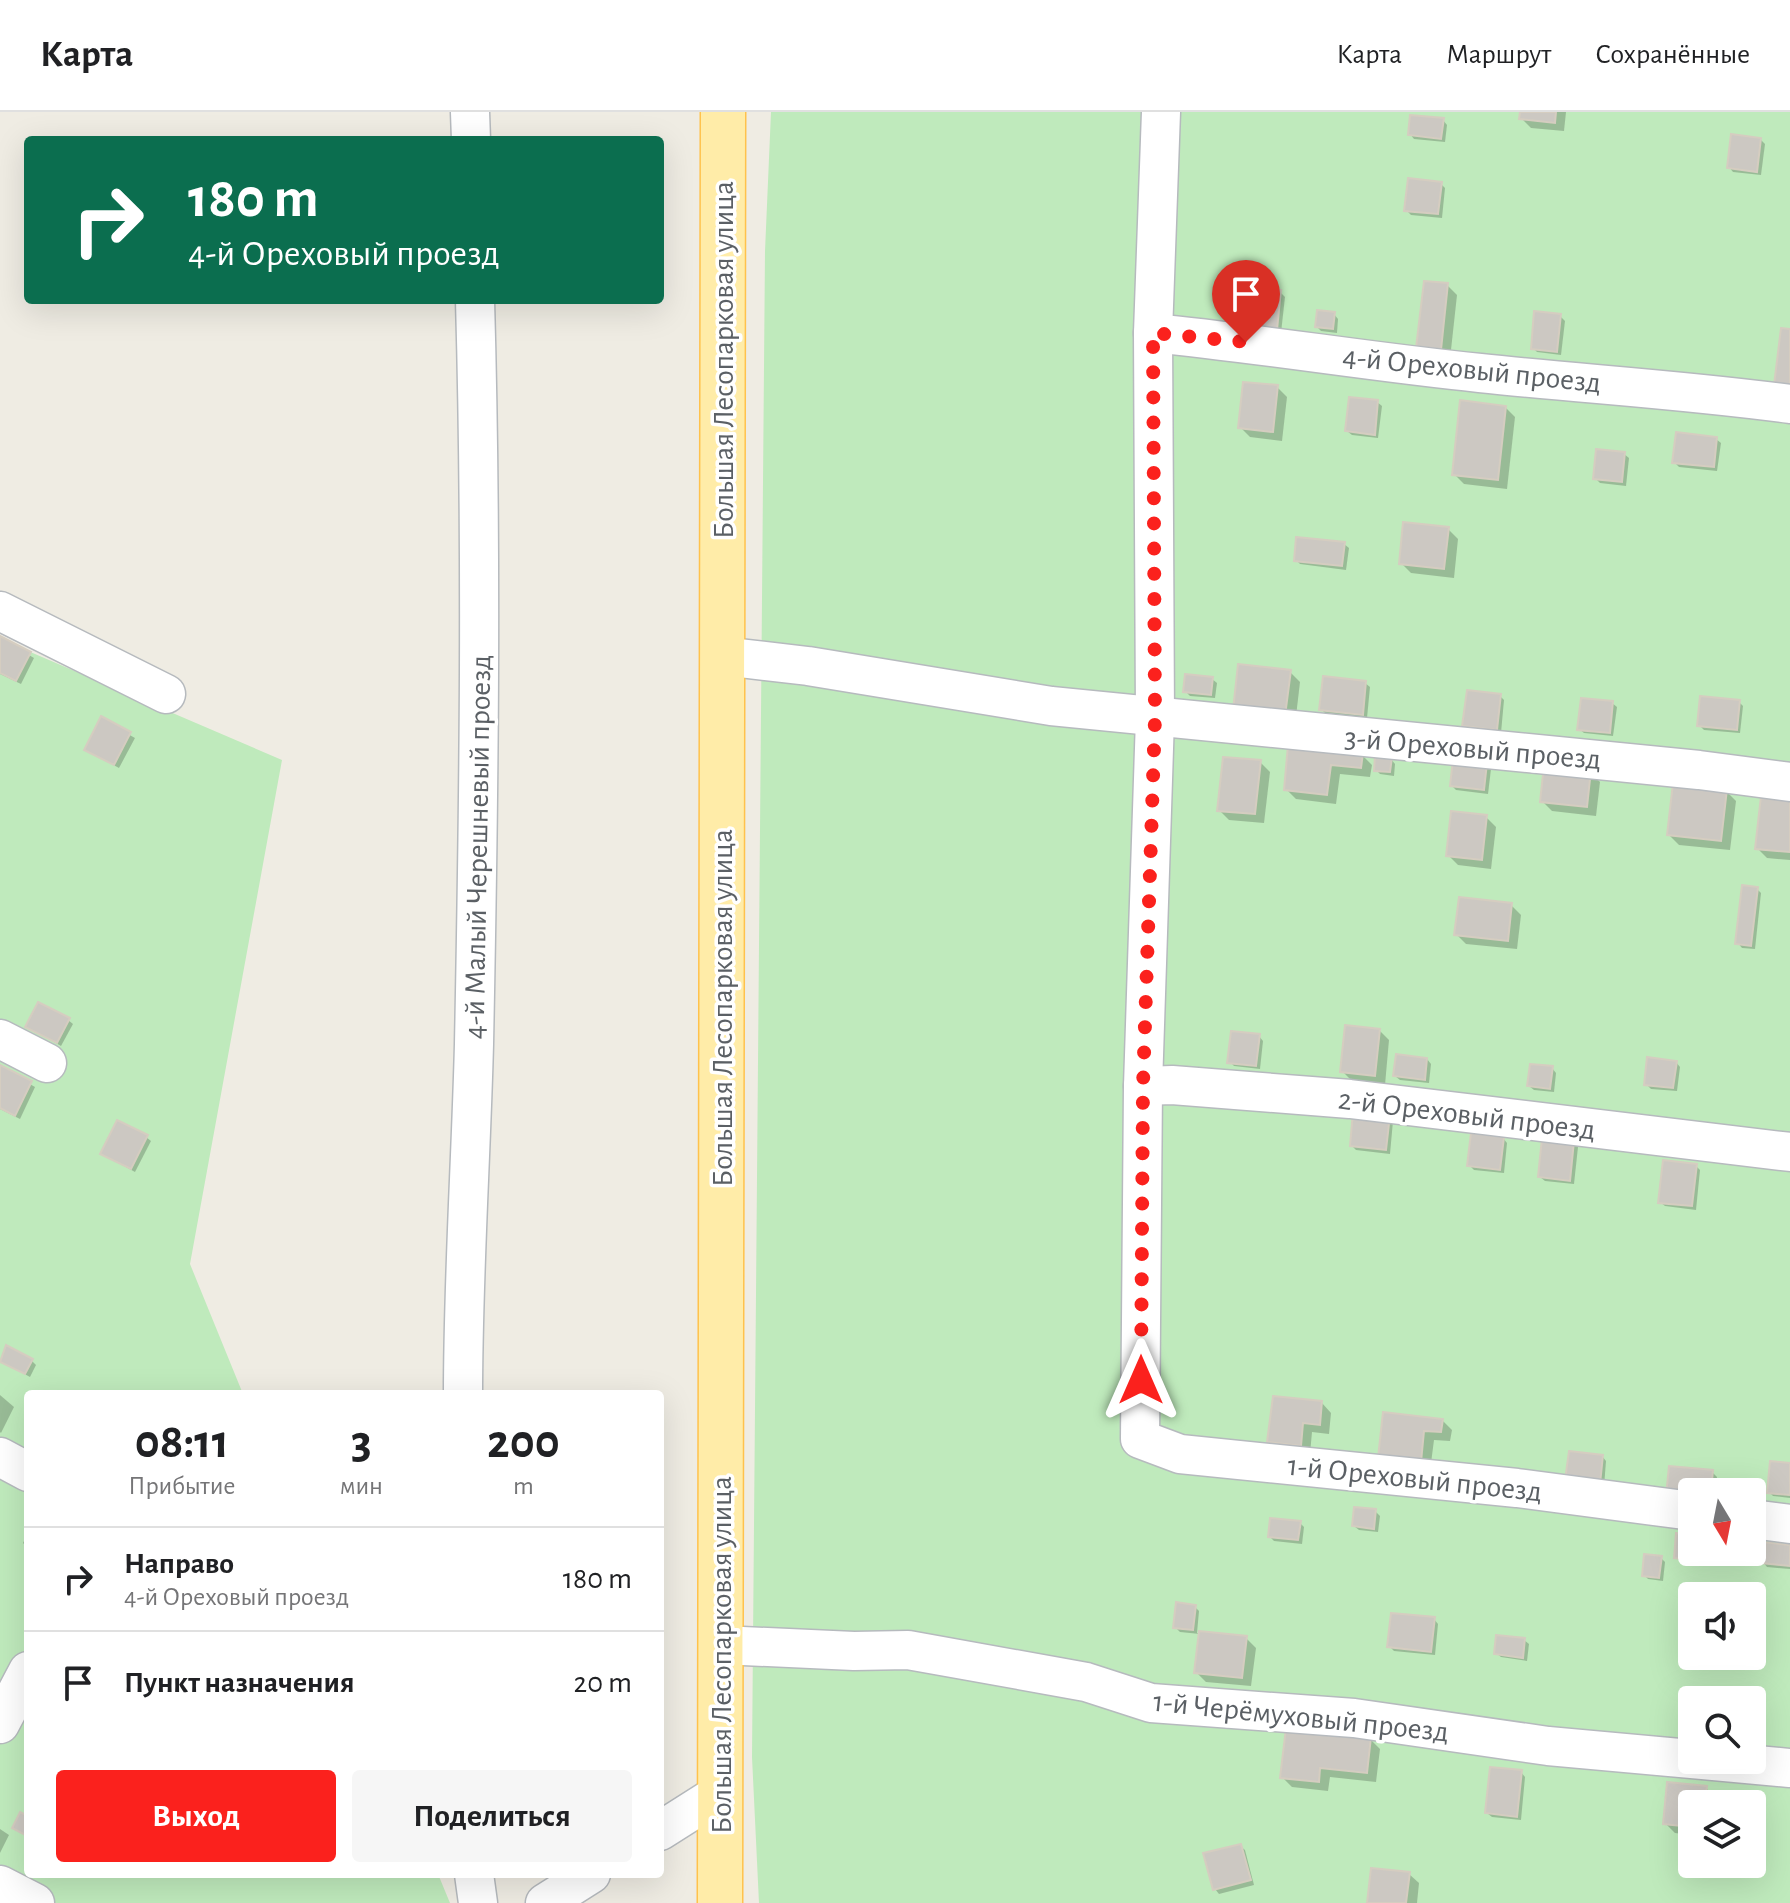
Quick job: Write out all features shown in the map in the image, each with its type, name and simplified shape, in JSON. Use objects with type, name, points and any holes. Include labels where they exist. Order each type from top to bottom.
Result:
[{"type":"main road","name":"Большая Лесопарковая улица","points":[[720,1903],[723,112]]},
{"type":"street","points":[[470,112],[471,136]]},
{"type":"street","points":[[1143,1086],[1155,718],[1153,333],[1161,112]]},
{"type":"street","name":"4-й Малый Черешневый проезд","points":[[463,1390],[463,1301],[474,1048],[480,690],[480,495],[475,304]]},
{"type":"street","name":"4-й Ореховый проезд","points":[[1153,333],[1246,342],[1478,373],[1692,391],[1790,404]]},
{"type":"street","points":[[0,611],[166,694]]},
{"type":"street","name":"3-й Ореховый проезд","points":[[722,656],[808,666],[1051,706],[1699,770],[1790,782]]},
{"type":"street","points":[[0,1039],[47,1063]]},
{"type":"street","name":"2-й Ореховый проезд","points":[[1143,1086],[1172,1085],[1350,1099],[1790,1152]]},
{"type":"street","name":"1-й Ореховый проезд","points":[[1143,1086],[1140,1439],[1180,1454],[1517,1488],[1678,1509]]},
{"type":"street","points":[[0,1457],[24,1470]]},
{"type":"street","points":[[1766,1521],[1790,1524]]},
{"type":"street","name":"1-й Черёмуховый проезд","points":[[721,1645],[854,1651],[908,1650],[1086,1682],[1151,1703],[1354,1718],[1548,1746],[1790,1768]]},
{"type":"street","points":[[0,1724],[24,1679]]},
{"type":"street","points":[[664,1828],[720,1793]]},
{"type":"street","points":[[475,1878],[478,1903]]},
{"type":"street","points":[[545,1903],[585,1878]]},
{"type":"street","points":[[0,1885],[35,1903]]},
{"type":"green space","points":[[771,112],[1790,112],[1790,1903],[759,1903],[752,1757],[765,251]]},
{"type":"green space","points":[[0,639],[282,760],[190,1264],[241,1390],[24,1390],[24,1878],[440,1878],[450,1903],[0,1903]]},
{"type":"building","points":[[1520,112],[1556,112],[1555,123],[1519,119]]},
{"type":"building","points":[[1410,115],[1444,118],[1441,139],[1408,135]]},
{"type":"building","points":[[1731,134],[1761,138],[1757,172],[1727,168]]},
{"type":"building","points":[[1408,178],[1442,182],[1438,214],[1404,211]]},
{"type":"building","points":[[1424,281],[1448,283],[1441,350],[1416,348]]},
{"type":"building","points":[[1256,288],[1281,290],[1277,330],[1251,327]]},
{"type":"building","points":[[1317,310],[1335,312],[1333,329],[1315,327]]},
{"type":"building","points":[[1534,311],[1561,314],[1557,352],[1531,349]]},
{"type":"building","points":[[1781,328],[1790,329],[1790,386],[1774,385]]},
{"type":"building","points":[[1243,382],[1278,385],[1273,432],[1238,428]]},
{"type":"building","points":[[1349,397],[1378,400],[1375,435],[1345,431]]},
{"type":"building","points":[[1460,400],[1506,406],[1498,480],[1452,475]]},
{"type":"building","points":[[1676,432],[1717,437],[1714,467],[1672,463]]},
{"type":"building","points":[[1596,449],[1625,452],[1622,482],[1593,479]]},
{"type":"building","points":[[1403,522],[1449,527],[1444,569],[1399,564]]},
{"type":"building","points":[[1296,537],[1345,542],[1342,566],[1294,561]]},
{"type":"building","points":[[0,636],[31,652],[16,681],[0,673]]},
{"type":"building","points":[[1238,664],[1291,670],[1285,716],[1233,710]]},
{"type":"building","points":[[1185,674],[1213,677],[1211,695],[1183,692]]},
{"type":"building","points":[[1323,676],[1366,681],[1363,715],[1319,710]]},
{"type":"building","points":[[1467,690],[1501,694],[1497,730],[1462,726]]},
{"type":"building","points":[[1700,696],[1740,700],[1737,730],[1697,726]]},
{"type":"building","points":[[1581,698],[1613,701],[1610,733],[1577,730]]},
{"type":"building","points":[[101,716],[131,732],[114,765],[84,750]]},
{"type":"building","points":[[1288,745],[1363,753],[1361,768],[1331,765],[1327,795],[1284,790]]},
{"type":"building","points":[[1375,755],[1392,757],[1390,772],[1374,771]]},
{"type":"building","points":[[1223,757],[1261,760],[1255,814],[1217,811]]},
{"type":"building","points":[[1453,759],[1487,763],[1484,790],[1450,786]]},
{"type":"building","points":[[1544,765],[1591,770],[1587,807],[1540,802]]},
{"type":"building","points":[[1673,783],[1727,789],[1721,841],[1667,835]]},
{"type":"building","points":[[1761,796],[1790,799],[1790,852],[1755,849]]},
{"type":"building","points":[[1451,811],[1487,815],[1482,860],[1446,856]]},
{"type":"building","points":[[1742,885],[1758,887],[1751,946],[1735,944]]},
{"type":"building","points":[[1459,897],[1512,903],[1508,941],[1454,935]]},
{"type":"building","points":[[38,1002],[70,1018],[57,1043],[25,1027]]},
{"type":"building","points":[[1345,1025],[1380,1029],[1375,1076],[1340,1072]]},
{"type":"building","points":[[1231,1031],[1260,1034],[1256,1066],[1227,1063]]},
{"type":"building","points":[[1396,1054],[1427,1058],[1425,1080],[1393,1076]]},
{"type":"building","points":[[1647,1057],[1677,1061],[1673,1088],[1644,1085]]},
{"type":"building","points":[[1530,1064],[1553,1066],[1550,1089],[1527,1086]]},
{"type":"building","points":[[0,1065],[32,1081],[15,1116],[0,1108]]},
{"type":"building","points":[[1353,1111],[1390,1115],[1386,1150],[1350,1146]]},
{"type":"building","points":[[117,1120],[148,1135],[131,1169],[100,1154]]},
{"type":"building","points":[[1471,1133],[1504,1137],[1500,1170],[1467,1166]]},
{"type":"building","points":[[1542,1138],[1574,1141],[1570,1181],[1538,1177]]},
{"type":"building","points":[[1663,1160],[1697,1164],[1692,1206],[1658,1203]]},
{"type":"building","points":[[6,1345],[33,1359],[25,1374],[0,1362]]},
{"type":"building","points":[[1273,1396],[1322,1401],[1320,1425],[1303,1423],[1301,1446],[1267,1442]]},
{"type":"building","points":[[1383,1412],[1443,1419],[1441,1432],[1424,1431],[1421,1462],[1378,1458]]},
{"type":"building","points":[[1569,1451],[1603,1455],[1600,1484],[1565,1480]]},
{"type":"building","points":[[1770,1461],[1790,1463],[1790,1495],[1767,1493]]},
{"type":"building","points":[[1669,1466],[1713,1470],[1712,1478],[1678,1478],[1678,1495],[1666,1496]]},
{"type":"building","points":[[1354,1507],[1376,1509],[1374,1529],[1352,1526]]},
{"type":"building","points":[[1270,1518],[1301,1521],[1298,1540],[1268,1537]]},
{"type":"building","points":[[1676,1533],[1678,1558],[1674,1558]]},
{"type":"building","points":[[1766,1542],[1790,1545],[1790,1566],[1766,1564]]},
{"type":"building","points":[[1644,1554],[1662,1556],[1659,1578],[1642,1576]]},
{"type":"building","points":[[1176,1602],[1196,1605],[1193,1630],[1173,1628]]},
{"type":"building","points":[[1391,1613],[1435,1617],[1431,1652],[1387,1647]]},
{"type":"building","points":[[1199,1631],[1247,1636],[1242,1678],[1194,1673]]},
{"type":"building","points":[[1496,1635],[1525,1638],[1523,1658],[1494,1654]]},
{"type":"building","points":[[1286,1728],[1371,1737],[1367,1773],[1320,1768],[1319,1782],[1280,1778]]},
{"type":"building","points":[[1490,1767],[1522,1770],[1517,1817],[1485,1813]]},
{"type":"building","points":[[1667,1782],[1707,1786],[1707,1790],[1678,1790],[1678,1826],[1663,1824]]},
{"type":"building","points":[[20,1812],[24,1814],[24,1834],[12,1828]]},
{"type":"building","points":[[1241,1844],[1251,1880],[1213,1890],[1203,1853]]},
{"type":"building","points":[[1371,1868],[1410,1872],[1406,1903],[1367,1903]]},
{"type":"route","points":[[1141,1380],[1143,1086],[1155,718],[1153,333],[1246,342]]}]
